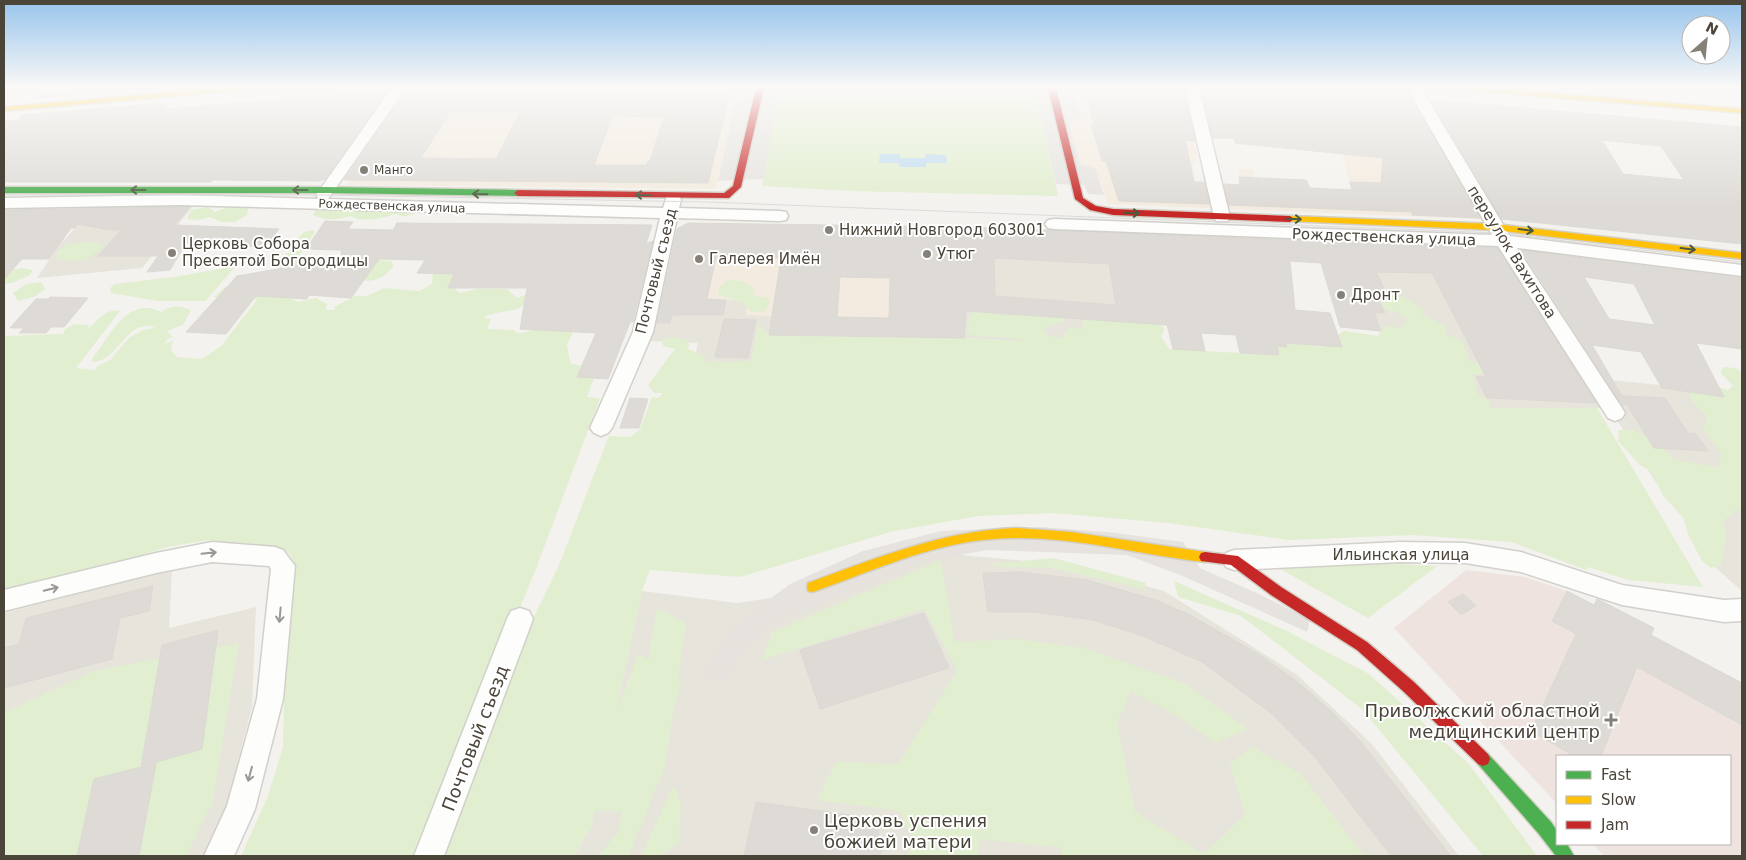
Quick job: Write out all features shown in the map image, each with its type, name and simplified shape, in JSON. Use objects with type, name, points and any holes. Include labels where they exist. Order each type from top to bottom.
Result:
[{"type":"street","points":[[326,193],[372,128]]},
{"type":"street","name":"Рождественская улица","points":[[4,203],[181,200],[672,205],[726,196],[737,187],[751,128]]},
{"type":"street","name":"Рождественская улица","points":[[1062,128],[1079,200],[1093,208],[1113,212],[1500,234],[1742,256]]},
{"type":"street","points":[[1201,128],[1222,217]]},
{"type":"street","name":"переулок Вахитова","points":[[1438,128],[1500,234],[1615,413]]},
{"type":"street","name":"Рождественская улица","points":[[4,190],[326,193],[672,205],[780,216]]},
{"type":"street","name":"Почтовый съезд","points":[[601,428],[643,332],[672,205]]},
{"type":"street","name":"Рождественская улица","points":[[1054,224],[1500,234],[1742,270]]},
{"type":"street","points":[[813,587],[864,567],[955,539],[990,534],[1050,536],[1108,542],[1166,554],[1234,560],[1276,591],[1362,646],[1409,686],[1469,744],[1556,843]]},
{"type":"street","points":[[4,601],[156,563],[212,552],[275,557],[283,566],[280,619],[270,699],[241,809],[219,856]]},
{"type":"street","name":"Ильинская улица","points":[[1234,560],[1400,552],[1465,553],[1521,562],[1622,595],[1724,611],[1742,610]]},
{"type":"street","name":"Почтовый съезд","points":[[429,856],[520,619]]},
{"type":"street","points":[[1558,845],[1566,856]]},
{"type":"shaded area","points":[[386,128],[729,128],[716,189],[347,185]]},
{"type":"shaded area","points":[[730,128],[772,128],[764,179],[718,181]]},
{"type":"shaded area","points":[[1043,128],[1071,128],[1080,164],[1095,168],[1104,195],[1088,194],[1084,185],[1056,184]]},
{"type":"shaded area","points":[[1071,128],[1192,128],[1198,158],[1192,165],[1196,182],[1207,182],[1211,207],[1108,204],[1095,168],[1080,164]]},
{"type":"shaded area","points":[[1362,128],[1430,128],[1484,217],[1480,219],[1230,209],[1226,207],[1220,184],[1240,185],[1238,169],[1253,170],[1255,186],[1288,179],[1306,180],[1310,188],[1351,190],[1343,154],[1361,156],[1359,147]]},
{"type":"shaded area","points":[[194,205],[142,268],[37,278],[57,248],[95,206]]},
{"type":"shaded area","points":[[688,223],[969,227],[964,338],[769,335],[772,316],[746,315],[748,300],[662,299],[682,226]]},
{"type":"shaded area","points":[[969,227],[993,228],[1108,255],[1124,347],[964,338]]},
{"type":"shaded area","points":[[1336,230],[1494,236],[1604,408],[1472,409],[1403,385]]},
{"type":"shaded area","points":[[662,299],[748,300],[772,315],[763,363],[694,361],[698,343],[649,341]]},
{"type":"shaded area","points":[[1599,379],[1690,388],[1742,400],[1742,591],[1716,568],[1722,536],[1689,487],[1657,484],[1617,420],[1624,420]]},
{"type":"shaded area","points":[[1040,527],[1108,532],[1183,542],[1200,568],[1259,594],[1310,620],[1307,632],[1185,577],[1127,555],[987,550],[923,562],[773,623],[743,650],[722,684],[701,674],[733,626],[790,584],[863,551],[941,531]]},
{"type":"shaded area","points":[[939,553],[1070,565],[1164,591],[1296,674],[1371,743],[1459,856],[574,856],[591,827],[642,591],[737,603],[824,590]]},
{"type":"shaded area","points":[[172,570],[169,628],[256,607],[252,707],[226,807],[204,856],[4,856],[4,613]]},
{"type":"shaded area","name":"Приволжский областной медицинский центр","points":[[1466,570],[1525,577],[1567,591],[1594,605],[1597,598],[1654,628],[1651,635],[1742,683],[1742,856],[1604,856],[1594,845],[1731,845],[1731,755],[1556,755],[1556,803],[1394,628]]},
{"type":"green space","points":[[772,128],[1043,128],[1058,196],[851,191],[762,186]]},
{"type":"green space","points":[[350,205],[355,211],[364,207],[414,207],[417,212],[409,216],[395,214],[367,220],[350,216],[327,219],[313,215],[317,208]]},
{"type":"green space","points":[[208,207],[215,212],[227,207],[248,208],[247,215],[235,222],[221,222],[210,217],[198,220],[187,219],[191,210]]},
{"type":"green space","points":[[313,230],[315,232],[298,257],[309,263],[333,258],[339,263],[287,276],[278,266],[280,257],[290,252],[289,247],[304,232]]},
{"type":"green space","points":[[97,242],[104,245],[88,258],[78,261],[57,259],[57,251],[68,244]]},
{"type":"green space","points":[[378,260],[391,261],[394,266],[377,279],[368,281],[356,279],[358,271]]},
{"type":"green space","points":[[236,266],[205,301],[158,301],[111,293],[110,288],[115,284],[174,277]]},
{"type":"green space","points":[[23,268],[33,270],[30,275],[12,283],[4,284],[4,270]]},
{"type":"green space","points":[[462,270],[451,286],[460,293],[477,289],[507,289],[517,298],[537,291],[523,306],[517,309],[499,312],[483,318],[491,319],[487,329],[514,330],[516,333],[524,333],[534,329],[573,332],[567,345],[570,363],[582,366],[578,377],[594,378],[587,397],[600,398],[537,566],[419,856],[241,856],[268,796],[283,747],[286,608],[294,561],[288,552],[276,549],[209,540],[167,547],[103,568],[4,591],[4,336],[64,334],[64,330],[74,324],[88,325],[89,328],[107,313],[116,310],[120,311],[76,368],[96,370],[96,367],[111,359],[129,338],[143,330],[155,328],[146,326],[137,328],[109,355],[102,360],[93,362],[92,359],[113,330],[129,314],[139,309],[149,308],[161,312],[172,307],[183,307],[191,310],[183,325],[167,331],[173,337],[164,344],[173,341],[171,350],[177,357],[202,359],[221,346],[257,300],[245,297],[214,297],[225,287],[257,281],[272,292],[299,302],[316,298],[327,304],[326,310],[335,310],[334,307],[355,296],[367,296],[384,288],[419,291],[432,284],[433,271]]},
{"type":"green space","points":[[728,280],[743,281],[754,288],[754,295],[770,299],[766,311],[751,312],[743,303],[719,295],[718,288]]},
{"type":"green space","points":[[41,282],[45,289],[36,296],[18,301],[13,293],[26,284]]},
{"type":"green space","points":[[1369,293],[1400,296],[1423,308],[1422,315],[1446,326],[1446,335],[1462,340],[1470,362],[1497,363],[1509,376],[1473,374],[1477,393],[1492,403],[1488,408],[1597,408],[1703,587],[1628,580],[1588,567],[1586,570],[1511,542],[1412,535],[1289,540],[1168,523],[1054,513],[978,516],[890,532],[740,577],[650,570],[642,591],[616,713],[638,654],[648,660],[657,608],[686,623],[678,680],[682,683],[675,701],[665,766],[629,856],[599,856],[619,830],[622,811],[595,811],[591,827],[574,856],[435,856],[495,698],[559,565],[609,436],[630,437],[640,429],[652,397],[658,398],[663,393],[654,393],[648,385],[675,349],[663,346],[662,339],[674,337],[690,341],[688,349],[701,354],[706,359],[704,361],[729,362],[751,360],[758,324],[766,333],[793,333],[799,336],[964,338],[1024,341],[967,334],[969,316],[976,311],[1010,316],[1029,302],[1064,307],[1064,321],[1043,329],[1048,336],[1062,338],[1069,327],[1083,329],[1083,320],[1096,313],[1154,321],[1165,328],[1161,336],[1169,349],[1276,355],[1276,337],[1320,347],[1344,331],[1378,336],[1385,326],[1400,328],[1408,320],[1397,312],[1375,307]]},
{"type":"green space","points":[[1723,367],[1735,368],[1742,372],[1742,510],[1736,511],[1724,520],[1726,536],[1722,565],[1711,568],[1702,561],[1688,534],[1684,519],[1662,494],[1652,472],[1640,465],[1618,441],[1619,430],[1634,430],[1658,443],[1675,460],[1719,467],[1721,454],[1703,427],[1708,418],[1689,397],[1694,387],[1709,384],[1728,390],[1733,386],[1721,373]]},
{"type":"green space","points":[[1054,558],[1146,583],[1144,589],[1051,568],[1002,567],[989,564]]},
{"type":"green space","points":[[1273,558],[1437,566],[1368,618],[1273,565]]},
{"type":"green space","points":[[941,560],[955,642],[1016,639],[1084,648],[1186,684],[1248,729],[1215,743],[1181,718],[1131,691],[1117,723],[1135,812],[1204,854],[1245,815],[1230,764],[1253,747],[1301,774],[1364,856],[1062,856],[1062,848],[980,839],[977,856],[908,856],[911,838],[900,811],[817,800],[836,762],[898,764],[957,671],[924,609],[762,660],[772,632]]},
{"type":"green space","points":[[1174,581],[1285,630],[1369,674],[1469,764],[1537,856],[1483,856],[1362,709],[1241,616],[1178,597]]},
{"type":"green space","points":[[239,643],[213,801],[186,856],[4,856],[4,713],[94,671]]},
{"type":"green space","points":[[673,786],[681,802],[679,843],[661,856],[641,856]]},
{"type":"water","points":[[880,154],[900,154],[900,158],[925,158],[925,154],[946,155],[947,163],[926,163],[926,167],[899,167],[899,163],[879,163]]},
{"type":"building","points":[[4,128],[361,128],[325,179],[319,181],[4,182]]},
{"type":"building","points":[[380,128],[440,128],[421,158],[496,159],[512,128],[608,128],[594,165],[647,165],[660,128],[721,128],[708,183],[344,180]]},
{"type":"building","points":[[1092,128],[1192,128],[1195,141],[1185,140],[1194,182],[1204,182],[1209,204],[1119,201],[1106,161],[1102,161]]},
{"type":"building","points":[[1211,128],[1428,128],[1480,218],[1412,215],[1412,212],[1229,205],[1224,184],[1240,185],[1239,177],[1306,180],[1310,188],[1352,190],[1350,182],[1381,183],[1383,158],[1235,143],[1234,138],[1213,138]]},
{"type":"building","points":[[1448,128],[1742,128],[1742,244],[1502,219]],"holes":[[[1602,140],[1661,146],[1684,180],[1623,174]]]},
{"type":"building","points":[[190,207],[175,225],[279,229],[265,247],[186,243],[170,270],[147,272],[158,256],[98,256],[121,230],[110,230],[78,224],[75,228],[71,228],[49,259],[22,259],[4,279],[4,210]]},
{"type":"building","points":[[325,221],[353,222],[348,229],[393,230],[397,223],[652,225],[646,244],[653,241],[633,322],[630,322],[608,379],[577,377],[596,333],[520,329],[527,288],[448,288],[454,274],[417,273],[425,260],[379,259],[351,298],[309,295],[307,299],[256,296],[226,334],[186,332],[237,276],[342,258],[341,250],[306,249]]},
{"type":"building","points":[[688,223],[969,227],[1497,248],[1596,403],[1487,398],[1476,376],[1486,377],[1432,273],[1376,272],[1388,297],[1377,297],[1385,313],[1374,313],[1381,331],[1340,327],[1321,263],[1290,261],[1295,310],[1330,313],[1342,347],[1286,343],[1287,347],[1277,346],[1279,355],[1240,353],[1236,335],[1201,333],[1205,351],[1173,349],[1167,325],[966,311],[964,338],[769,335],[781,258],[716,257],[707,299],[726,300],[723,315],[672,315],[670,323],[657,323],[677,229]],"holes":[[[994,258],[1109,264],[1116,305],[995,296]],[[840,277],[890,278],[889,318],[837,317]]]},
{"type":"building","points":[[1521,250],[1742,278],[1742,349],[1696,343],[1724,397],[1662,388],[1641,352],[1592,345],[1622,396],[1665,398],[1688,433],[1696,434],[1708,451],[1654,448],[1627,405],[1622,405]],"holes":[[[1584,277],[1634,284],[1655,325],[1609,319]]]},
{"type":"building","points":[[50,297],[88,298],[64,327],[51,327],[46,333],[19,333],[24,328],[10,328],[36,299],[49,299]]},
{"type":"building","points":[[724,319],[756,320],[748,358],[715,357]]},
{"type":"building","points":[[630,398],[648,399],[639,428],[620,428]]},
{"type":"building","points":[[1021,572],[1087,580],[1156,600],[1190,615],[1260,655],[1294,679],[1331,711],[1361,742],[1451,856],[1391,856],[1314,756],[1271,713],[1202,662],[1143,636],[1093,620],[1034,612],[988,612],[983,573]]},
{"type":"building","points":[[153,586],[149,611],[120,618],[112,659],[4,688],[4,648],[19,644],[26,618]]},
{"type":"building","points":[[1567,591],[1594,605],[1597,599],[1654,628],[1651,635],[1742,683],[1742,725],[1637,667],[1601,755],[1572,755],[1531,731],[1576,634],[1552,621]]},
{"type":"building","points":[[1463,594],[1476,606],[1461,615],[1448,602]]},
{"type":"building","points":[[924,613],[949,668],[820,709],[800,650]]},
{"type":"building","points":[[218,630],[202,749],[150,764],[156,763],[139,856],[77,856],[94,779],[141,767],[162,645]]},
{"type":"building","name":"Церковь успения божией матери","points":[[756,802],[872,818],[877,822],[878,834],[883,845],[880,856],[744,856]]},
{"type":"tram line","points":[[4,195],[324,195],[708,202],[1499,233],[1742,262]]},
{"type":"traffic: fast","points":[[4,190],[327,190],[518,193]]},
{"type":"traffic: fast","points":[[1483,759],[1556,843]]},
{"type":"traffic: fast","points":[[1558,845],[1566,856]]},
{"type":"traffic: slow","points":[[1290,219],[1495,227],[1742,256]]},
{"type":"traffic: slow","points":[[813,587],[935,545],[962,538],[990,534],[1017,533],[1071,537],[1205,557]]},
{"type":"traffic: jam","points":[[518,193],[726,196],[737,187],[751,128]]},
{"type":"traffic: jam","points":[[1062,128],[1079,199],[1093,208],[1113,212],[1290,219]]},
{"type":"traffic: jam","points":[[1205,557],[1234,560],[1276,591],[1362,646],[1409,687],[1483,759]]},
{"type":"place","name":"Манго","points":[[364,170]]},
{"type":"place","name":"Нижний Новгород 603001","points":[[829,230]]},
{"type":"place","name":"Церковь Собора Пресвятой Богородицы","points":[[172,253]]},
{"type":"place","name":"Утюг","points":[[927,254]]},
{"type":"place","name":"Галерея Имён","points":[[699,259]]},
{"type":"place","name":"Дронт","points":[[1341,295]]},
{"type":"place","name":"Приволжский областной медицинский центр","points":[[1611,720]]},
{"type":"place","name":"Церковь успения божией матери","points":[[814,830]]}]
